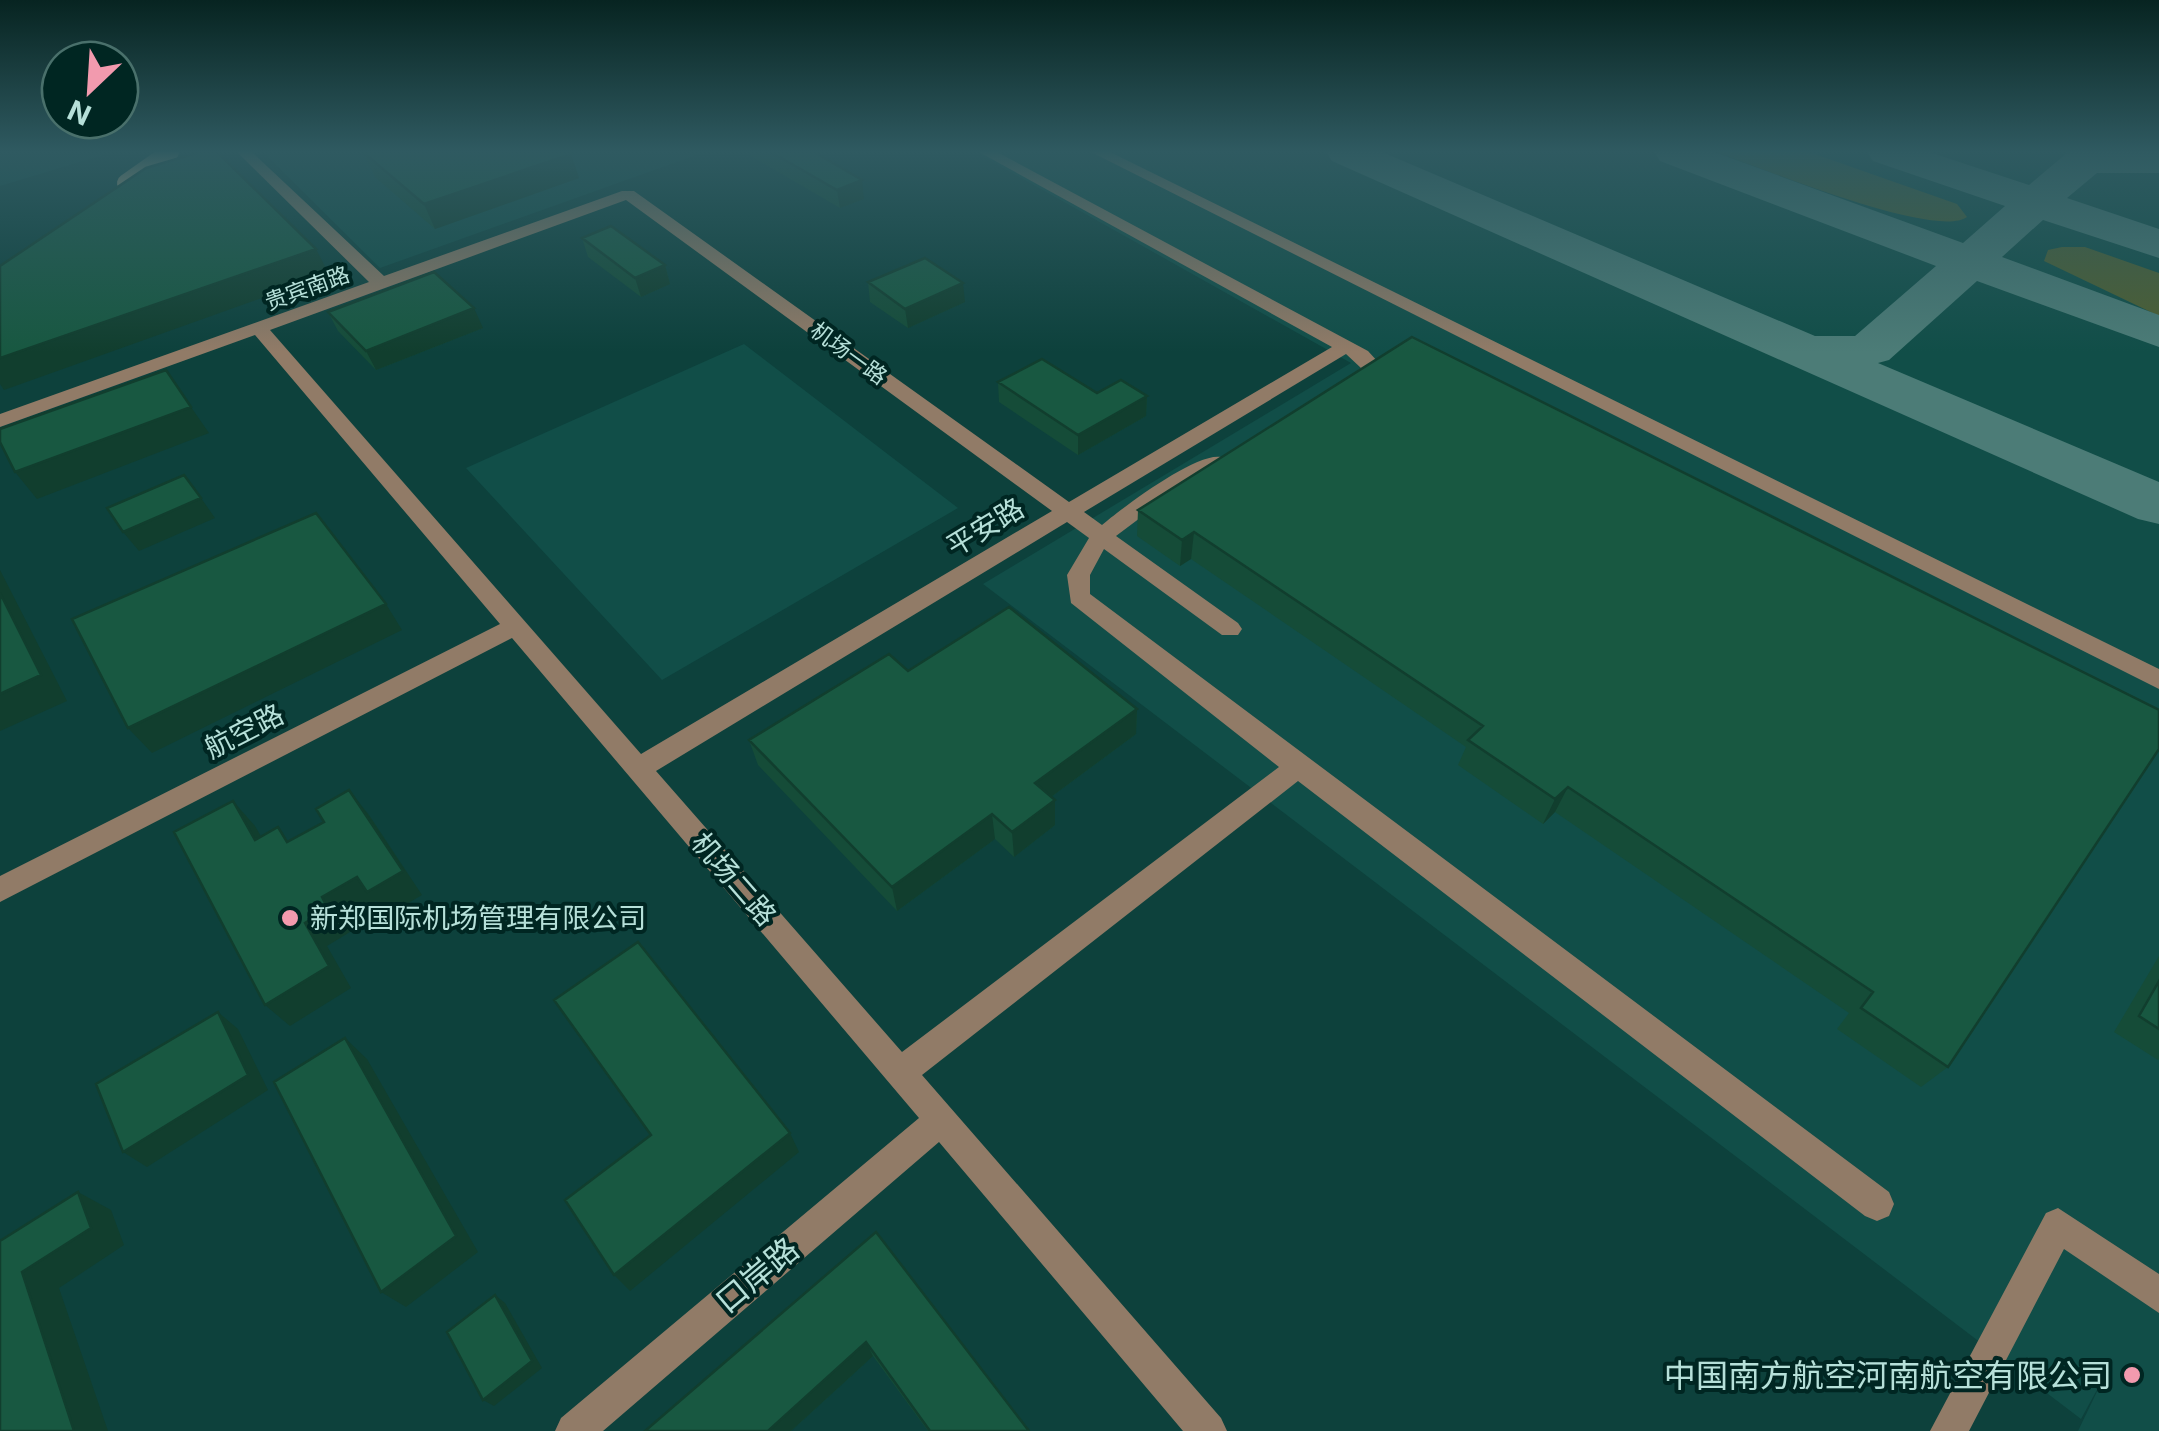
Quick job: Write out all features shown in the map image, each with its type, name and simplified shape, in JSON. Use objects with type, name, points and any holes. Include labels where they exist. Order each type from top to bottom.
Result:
[{"type":"street","points":[[314,219],[382,284]]},
{"type":"street","name":"贵宾南路","points":[[0,420],[560,219]]},
{"type":"street","name":"机场一路","points":[[662,219],[1230,630]]},
{"type":"street","points":[[1110,219],[1367,359],[1371,370],[1325,396]]},
{"type":"street","points":[[1233,219],[2159,680]]},
{"type":"street","name":"机场二路","points":[[260,329],[1208,1431]]},
{"type":"street","name":"平安路","points":[[639,768],[1069,511],[1338,341]]},
{"type":"street","points":[[1234,450],[1102,536],[1080,563],[1076,580],[1079,596],[1298,768],[1877,1204]]},
{"type":"street","name":"航空路","points":[[0,890],[516,626]]},
{"type":"street","points":[[900,1073],[1298,768]]},
{"type":"street","name":"口岸路","points":[[574,1431],[941,1120]]},
{"type":"street","points":[[1949,1431],[2058,1225],[2159,1295]]},
{"type":"shaded area","points":[[330,219],[518,219],[380,268]]},
{"type":"shaded area","points":[[1094,219],[2159,219],[2159,1431],[2078,1431],[2104,1377],[2081,1419],[983,584],[1351,363]]},
{"type":"shaded area","points":[[2085,247],[2159,273],[2159,316],[2044,261],[2048,250]]},
{"type":"shaded area","points":[[744,344],[958,508],[662,680],[466,468]]},
{"type":"building","points":[[70,219],[285,219],[316,249],[0,358],[0,266]]},
{"type":"building","points":[[611,226],[665,265],[635,278],[582,238]]},
{"type":"building","points":[[925,258],[963,283],[905,309],[868,282]]},
{"type":"building","points":[[434,272],[474,308],[366,351],[328,312]]},
{"type":"building","points":[[1412,337],[2159,710],[2159,749],[1948,1067],[1861,1008],[1873,992],[1568,787],[1555,799],[1468,740],[1483,726],[1194,532],[1182,540],[1138,510]]},
{"type":"building","points":[[1042,359],[1097,393],[1121,380],[1147,396],[1078,435],[998,382]]},
{"type":"building","points":[[166,370],[191,407],[15,472],[0,442],[0,429]]},
{"type":"building","points":[[184,475],[201,498],[123,532],[107,508]]},
{"type":"building","points":[[316,513],[386,604],[128,728],[72,619]]},
{"type":"building","points":[[0,593],[41,675],[0,694]]},
{"type":"building","points":[[1009,607],[1137,709],[1035,783],[1055,800],[1012,832],[992,814],[892,887],[749,740],[889,654],[908,671]]},
{"type":"building","name":"新郑国际机场管理有限公司","points":[[349,790],[403,871],[367,892],[357,877],[322,897],[328,909],[305,923],[329,966],[265,1005],[174,832],[233,801],[255,840],[278,827],[287,842],[324,822],[316,809]]},
{"type":"building","points":[[638,942],[790,1133],[614,1275],[565,1200],[651,1135],[554,1000]]},
{"type":"building","points":[[2159,981],[2159,1029],[2139,1016]]},
{"type":"building","points":[[218,1012],[248,1075],[123,1152],[96,1084]]},
{"type":"building","points":[[345,1038],[456,1236],[381,1292],[274,1082]]},
{"type":"building","points":[[78,1192],[91,1228],[22,1272],[74,1431],[0,1431],[0,1241]]},
{"type":"building","points":[[876,1232],[1029,1431],[930,1431],[866,1342],[768,1431],[645,1431]]},
{"type":"building","points":[[495,1295],[532,1361],[483,1400],[447,1332]]},
{"type":"taxiway","points":[[1501,219],[1803,350]]},
{"type":"taxiway","points":[[1855,219],[1970,262]]},
{"type":"taxiway","points":[[1970,262],[2018,219]]},
{"type":"taxiway","points":[[2085,219],[2159,244]]},
{"type":"taxiway","points":[[1803,350],[1838,354],[1871,349],[1970,262]]},
{"type":"taxiway","points":[[1970,262],[2159,332]]},
{"type":"taxiway","points":[[1803,350],[2159,505]]},
{"type":"place","name":"新郑国际机场管理有限公司","points":[[290,918]]},
{"type":"place","name":"中国南方航空河南航空有限公司","points":[[2132,1375]]}]
